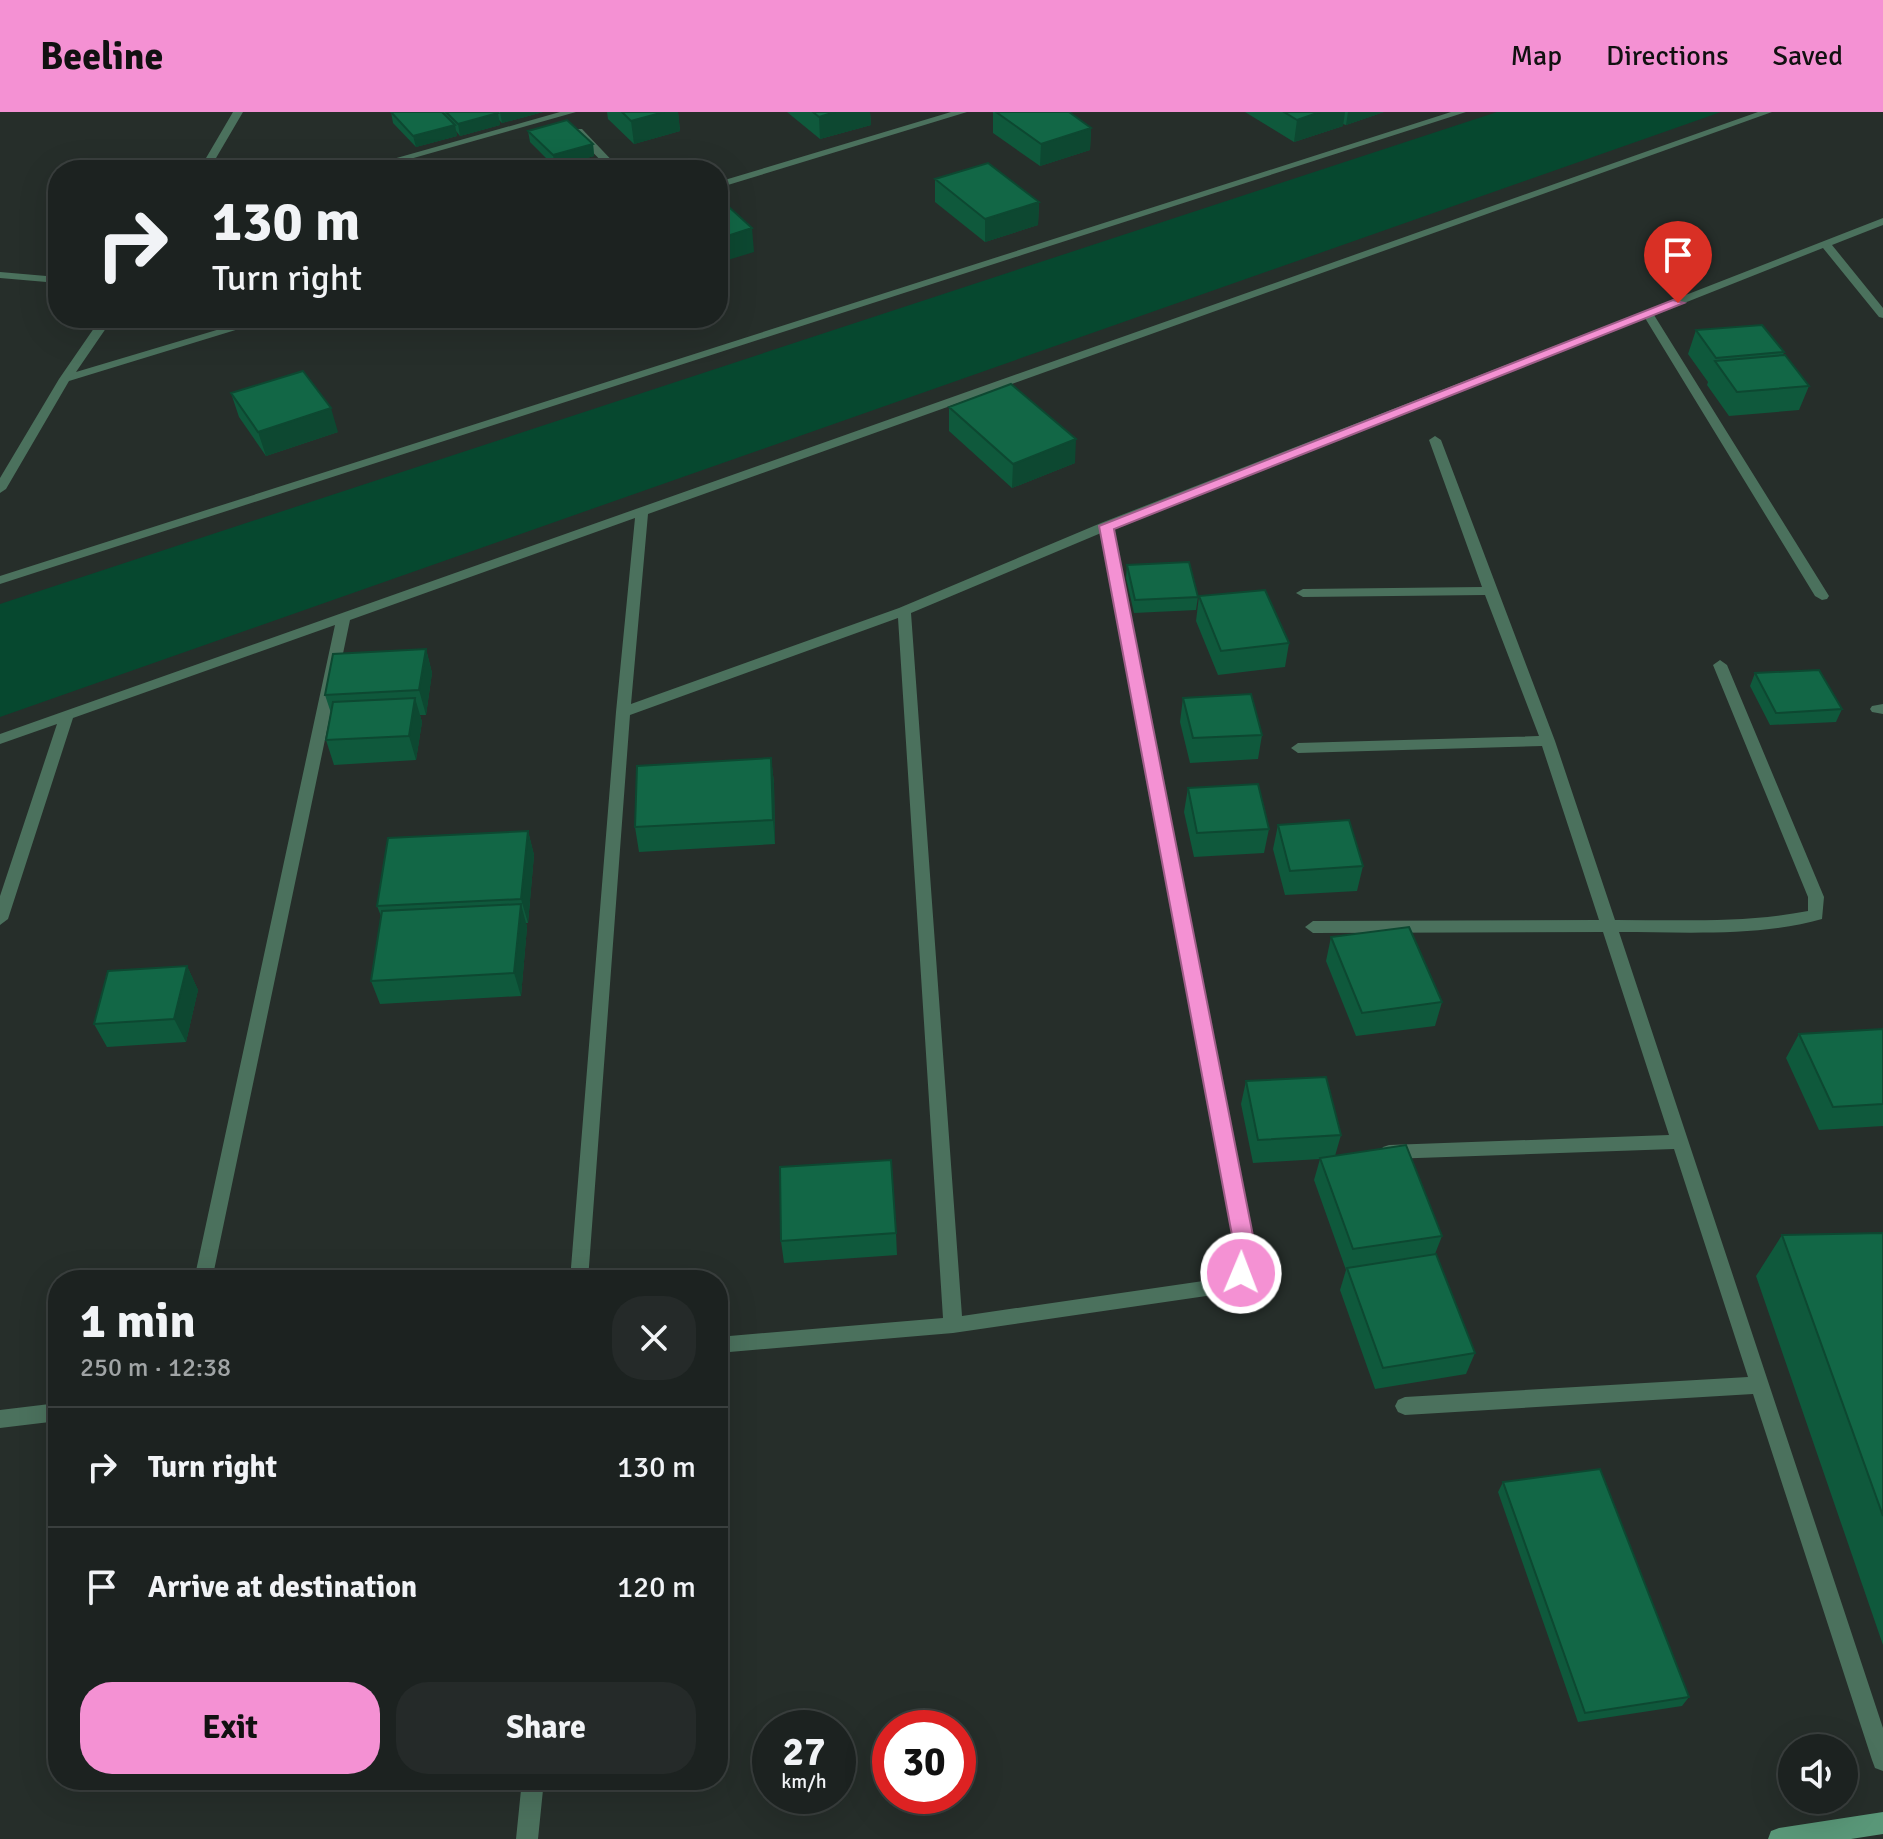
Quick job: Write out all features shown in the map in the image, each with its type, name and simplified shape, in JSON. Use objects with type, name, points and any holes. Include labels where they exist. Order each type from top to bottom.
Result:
[{"type":"main road","points":[[1779,1839],[1883,1823]]},
{"type":"street","points":[[210,160],[238,112]]},
{"type":"street","points":[[728,182],[962,112]]},
{"type":"street","points":[[0,580],[1461,112]]},
{"type":"street","points":[[0,739],[1767,112]]},
{"type":"street","points":[[395,160],[566,113],[607,160]]},
{"type":"street","points":[[623,712],[904,611],[1106,526],[1883,221]]},
{"type":"street","points":[[1826,245],[1883,315]]},
{"type":"street","points":[[0,275],[48,279]]},
{"type":"street","points":[[1648,314],[1822,596]]},
{"type":"street","points":[[0,489],[65,379],[100,328]]},
{"type":"street","points":[[65,379],[236,328]]},
{"type":"street","points":[[1435,440],[1548,741],[1883,1760]]},
{"type":"street","points":[[580,1270],[623,712],[642,512]]},
{"type":"street","points":[[728,1344],[953,1325],[1220,1286],[1241,1273],[1246,1251],[1106,526]]},
{"type":"street","points":[[1303,593],[1490,591]]},
{"type":"street","points":[[904,611],[953,1325]]},
{"type":"street","points":[[205,1270],[343,619]]},
{"type":"street","points":[[1313,927],[1707,926],[1786,921],[1816,915],[1816,897],[1720,665]]},
{"type":"street","points":[[0,919],[67,715]]},
{"type":"street","points":[[1298,748],[1548,741]]},
{"type":"street","points":[[1370,1152],[1680,1142]]},
{"type":"street","points":[[1405,1406],[1760,1385]]},
{"type":"street","points":[[0,1419],[48,1413]]},
{"type":"street","points":[[527,1839],[532,1790]]},
{"type":"green space","points":[[1497,112],[1721,112],[0,717],[0,604]]},
{"type":"building","points":[[391,112],[442,112],[455,125],[413,136]]},
{"type":"building","points":[[446,112],[497,112],[498,113],[458,124]]},
{"type":"building","points":[[622,112],[664,112],[631,121]]},
{"type":"building","points":[[813,112],[835,112],[819,117]]},
{"type":"building","points":[[996,112],[1069,112],[1091,128],[1041,144]]},
{"type":"building","points":[[1284,112],[1320,112],[1297,120]]},
{"type":"building","points":[[567,120],[593,144],[553,155],[528,131]]},
{"type":"building","points":[[988,163],[1039,202],[985,219],[935,179]]},
{"type":"building","points":[[728,206],[752,228],[728,236]]},
{"type":"building","points":[[1762,325],[1784,352],[1716,358],[1696,330]]},
{"type":"building","points":[[1785,355],[1809,386],[1737,392],[1715,361]]},
{"type":"building","points":[[303,371],[331,408],[258,432],[231,393]]},
{"type":"building","points":[[1011,384],[1076,439],[1013,464],[949,407]]},
{"type":"building","points":[[1189,562],[1198,597],[1135,600],[1127,565]]},
{"type":"building","points":[[1265,590],[1289,643],[1221,651],[1199,596]]},
{"type":"building","points":[[426,649],[419,690],[325,695],[333,654]]},
{"type":"building","points":[[1819,670],[1842,709],[1776,713],[1755,673]]},
{"type":"building","points":[[1251,694],[1262,735],[1193,738],[1183,698]]},
{"type":"building","points":[[415,698],[409,736],[326,740],[333,702]]},
{"type":"building","points":[[771,758],[773,820],[635,827],[637,766]]},
{"type":"building","points":[[1258,784],[1269,829],[1197,833],[1188,788]]},
{"type":"building","points":[[1349,820],[1363,866],[1290,871],[1278,825]]},
{"type":"building","points":[[528,831],[521,899],[377,906],[388,838]]},
{"type":"building","points":[[521,904],[514,973],[371,981],[382,911]]},
{"type":"building","points":[[1409,927],[1442,1002],[1362,1013],[1331,937]]},
{"type":"building","points":[[187,966],[174,1019],[94,1024],[108,971]]},
{"type":"building","points":[[1883,1029],[1883,1104],[1833,1107],[1799,1034]]},
{"type":"building","points":[[1326,1077],[1341,1135],[1258,1140],[1246,1081]]},
{"type":"building","points":[[1406,1145],[1442,1236],[1353,1249],[1320,1158]]},
{"type":"building","points":[[891,1160],[896,1233],[781,1241],[780,1167]]},
{"type":"building","points":[[1883,1233],[1883,1516],[1782,1235]]},
{"type":"building","points":[[1436,1254],[1475,1353],[1383,1368],[1347,1268]]},
{"type":"building","points":[[1600,1469],[1689,1697],[1585,1713],[1503,1482]]},
{"type":"route","points":[[1241,1273],[1246,1251],[1106,526],[1678,303]]}]
